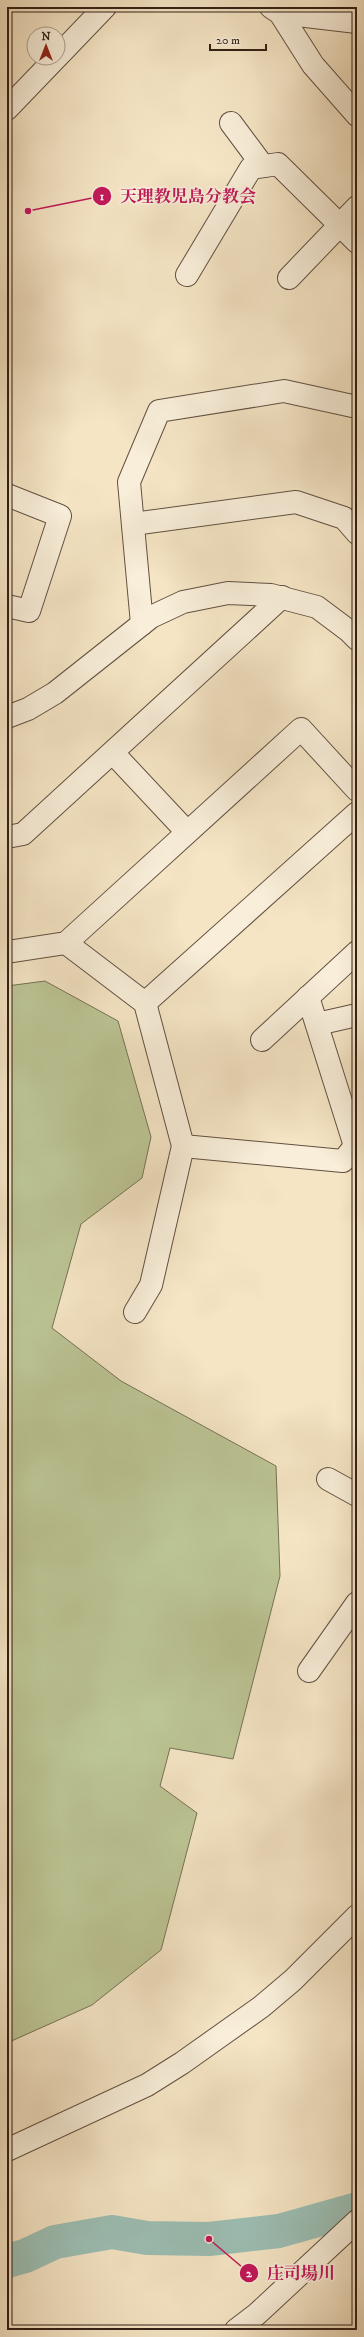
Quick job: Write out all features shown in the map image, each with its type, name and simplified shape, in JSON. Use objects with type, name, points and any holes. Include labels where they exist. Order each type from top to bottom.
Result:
[{"type":"street","points":[[66,48],[105,7]]},
{"type":"street","points":[[276,10],[357,22]]},
{"type":"street","points":[[276,10],[313,65],[357,115]]},
{"type":"street","points":[[7,109],[48,66]]},
{"type":"street","points":[[231,123],[263,166]]},
{"type":"street","points":[[187,275],[251,168],[278,164],[357,242]]},
{"type":"street","points":[[288,278],[357,207]]},
{"type":"street","points":[[142,624],[129,482],[159,411],[284,391],[357,407]]},
{"type":"street","points":[[7,495],[60,516],[29,611],[7,606]]},
{"type":"street","points":[[133,524],[296,502],[344,518],[357,533]]},
{"type":"street","points":[[7,717],[28,710],[55,693],[151,617],[183,602],[228,593],[271,595],[317,607],[349,631],[357,639]]},
{"type":"street","points":[[7,837],[24,834],[282,598]]},
{"type":"street","points":[[7,952],[66,944],[301,729],[357,790]]},
{"type":"street","points":[[112,753],[187,832]]},
{"type":"street","points":[[145,1003],[357,813]]},
{"type":"street","points":[[66,944],[145,1003],[183,1146],[151,1285],[134,1312]]},
{"type":"street","points":[[262,1040],[357,952]]},
{"type":"street","points":[[183,1146],[343,1161],[354,1146],[308,997]]},
{"type":"street","points":[[317,1024],[357,1015]]},
{"type":"street","points":[[328,1479],[357,1495]]},
{"type":"street","points":[[310,1671],[357,1603]]},
{"type":"street","points":[[7,2150],[147,2085],[182,2063],[261,2007],[293,1980],[357,1916]]},
{"type":"street","points":[[236,2330],[357,2221]]},
{"type":"green space","points":[[45,981],[118,1021],[151,1137],[142,1178],[81,1224],[52,1328],[121,1381],[276,1466],[280,1576],[233,1759],[170,1748],[160,1786],[197,1813],[161,1950],[92,2005],[7,2043],[7,986]]},
{"type":"waterway","points":[[7,2261],[25,2256],[55,2242],[112,2232],[147,2238],[209,2239],[279,2231],[357,2209]]},
{"type":"place","name":"天理教児島分教会","points":[[28,211]]},
{"type":"place","name":"庄司場川","points":[[209,2239]]}]
